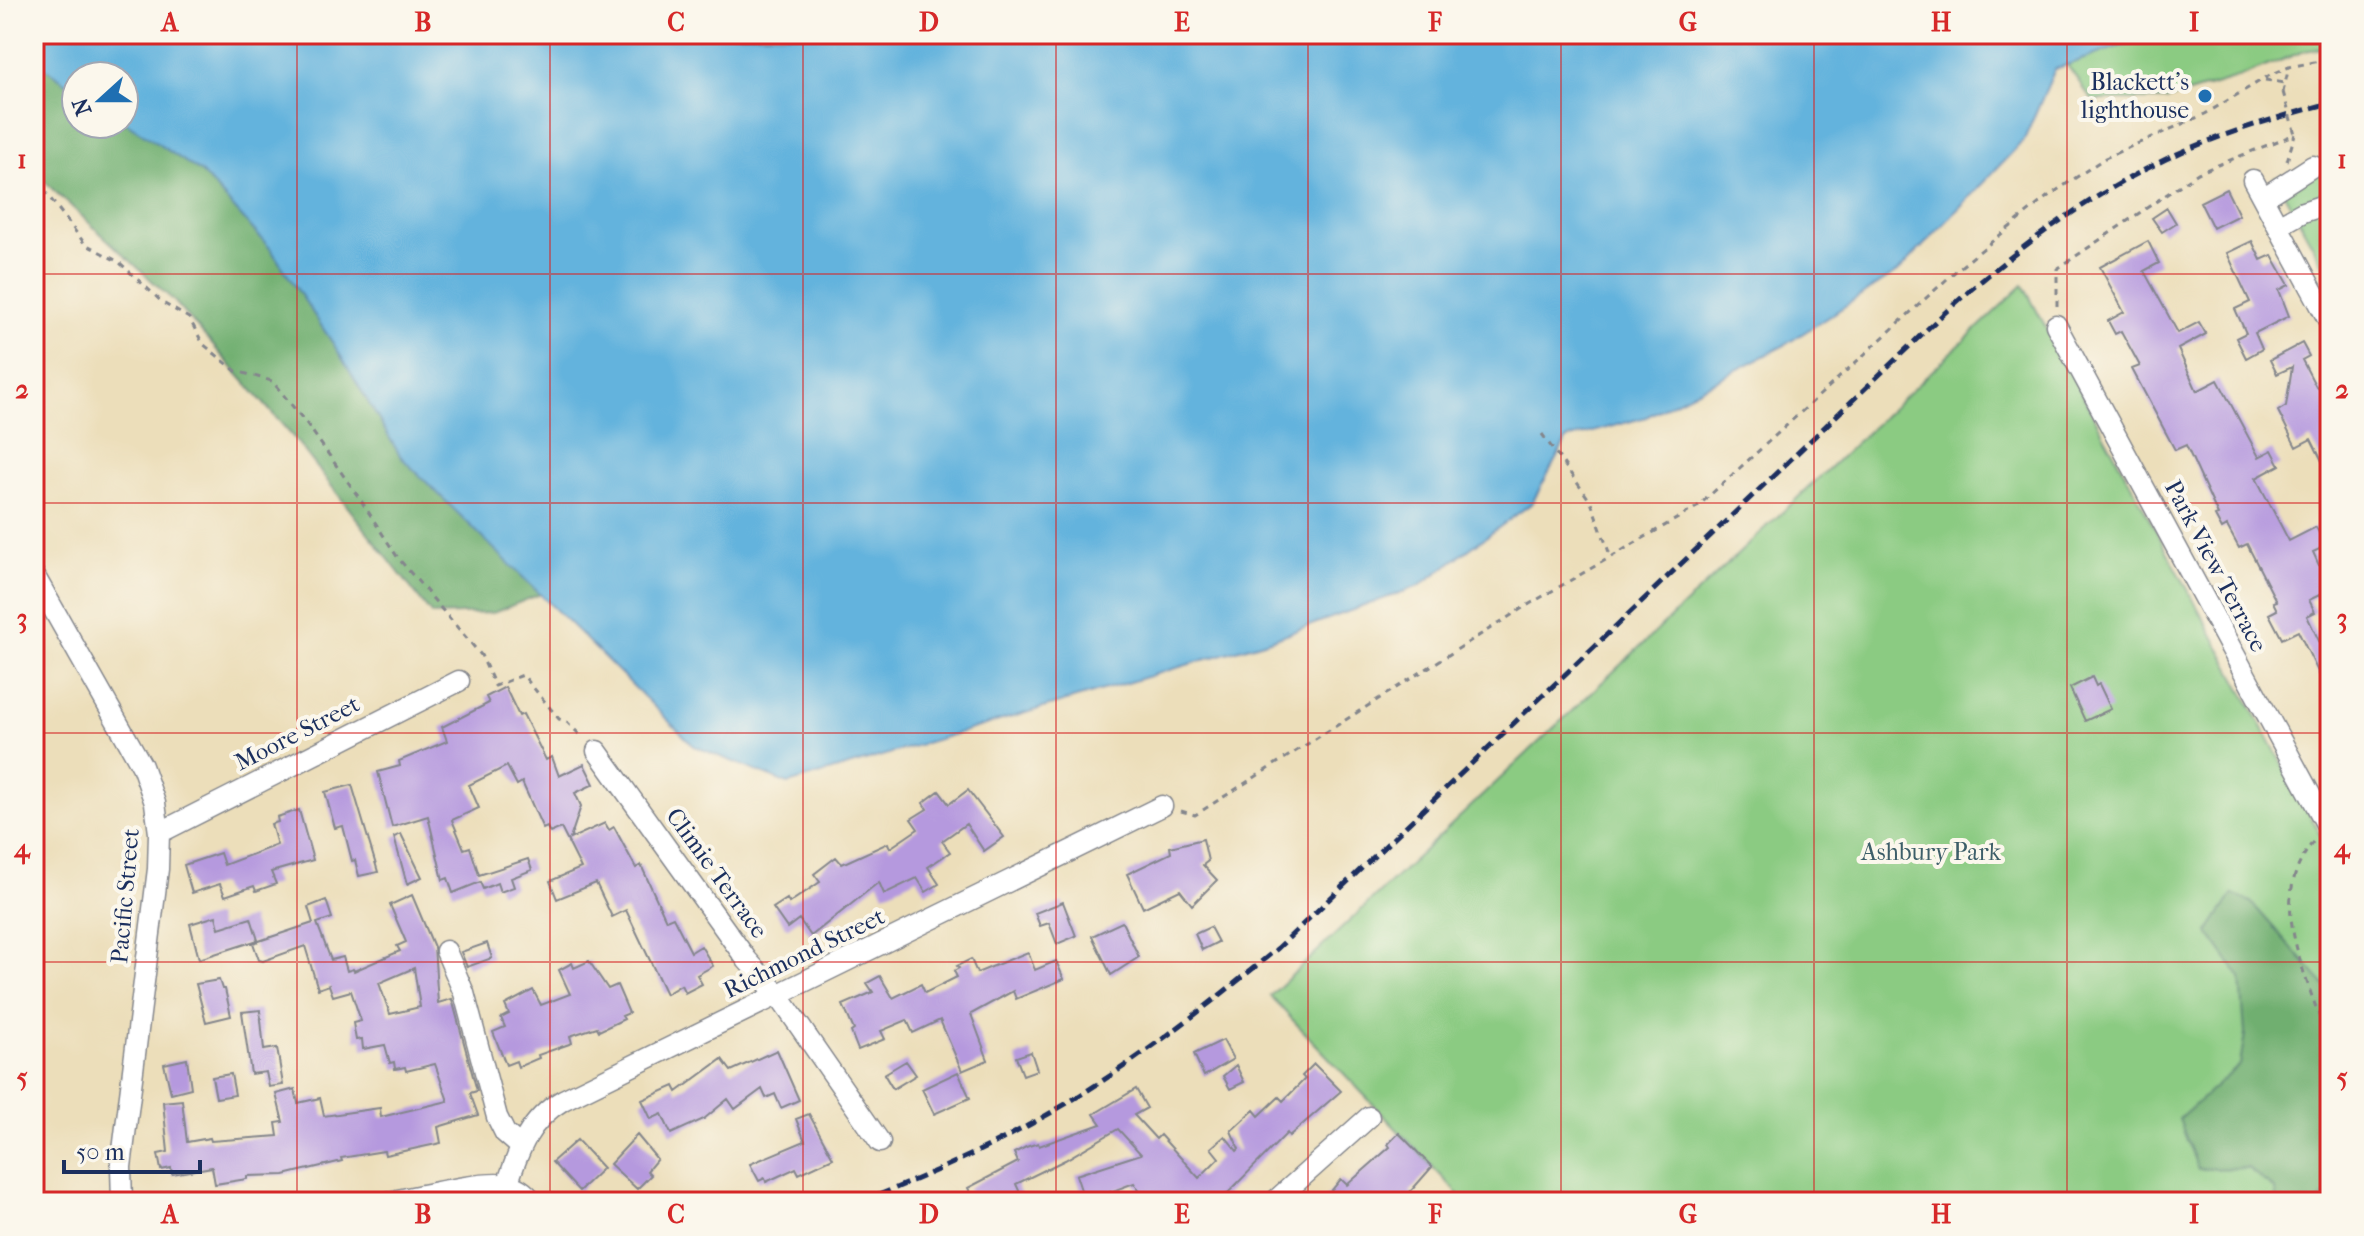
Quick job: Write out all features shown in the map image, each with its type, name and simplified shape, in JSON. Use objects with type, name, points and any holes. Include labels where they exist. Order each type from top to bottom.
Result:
[{"type":"street","points":[[2313,166],[2258,189],[2330,323]]},
{"type":"street","points":[[2278,226],[2303,212],[2330,203]]},
{"type":"street","name":"Park View Terrace","points":[[2056,325],[2329,830]]},
{"type":"street","name":"Pacific Street","points":[[34,575],[142,766],[155,803],[159,833],[158,869],[121,1167],[122,1202]]},
{"type":"street","name":"Moore Street","points":[[159,833],[459,681]]},
{"type":"street","name":"Climie Terrace","points":[[597,751],[747,960],[778,995],[880,1142]]},
{"type":"street","name":"Richmond Street","points":[[507,1185],[520,1146],[538,1118],[556,1104],[1162,806]]},
{"type":"street","points":[[446,951],[464,993],[497,1117],[509,1139],[520,1146]]},
{"type":"street","points":[[1274,1202],[1369,1117]]},
{"type":"street","points":[[388,1202],[481,1186],[507,1185],[520,1189],[533,1202]]},
{"type":"path","points":[[1162,806],[1195,815],[1521,609],[1697,507],[1958,269],[2047,197],[2105,158],[2205,114],[2289,67],[2330,59]]},
{"type":"path","points":[[2286,163],[2295,134],[2283,92],[2289,67]]},
{"type":"path","points":[[2262,80],[2285,83]]},
{"type":"path","points":[[2056,325],[2057,269],[2198,173],[2295,134]]},
{"type":"path","points":[[34,183],[43,189],[85,244],[119,262],[163,303],[189,318],[203,344],[236,371],[272,381],[351,486],[398,558],[481,655],[495,686],[523,675],[559,719],[567,722],[597,751]]},
{"type":"path","points":[[1542,434],[1591,502],[1611,557]]},
{"type":"path","points":[[2329,830],[2311,843],[2298,865],[2289,918],[2319,1017],[2330,1037]]},
{"type":"green space","points":[[2187,34],[2330,34],[2330,47],[2304,51],[2240,77],[2166,100],[2092,100],[2067,65],[2117,47]]},
{"type":"green space","points":[[34,61],[60,78],[60,140],[140,140],[140,132],[202,173],[270,248],[336,348],[401,457],[541,594],[493,613],[432,615],[294,438],[175,302],[34,172]]},
{"type":"green space","points":[[2330,164],[2330,277],[2275,177]]},
{"type":"green space","name":"Ashbury Park","points":[[2023,285],[2330,852],[2330,1202],[1466,1202],[1270,996]]},
{"type":"green space","points":[[2233,894],[2251,902],[2330,991],[2330,1191],[2318,1202],[2277,1202],[2275,1190],[2248,1168],[2198,1169],[2179,1119],[2240,1065],[2245,1034],[2241,978],[2208,932]]},
{"type":"water","points":[[34,34],[2187,34],[2117,47],[2055,69],[2024,140],[1899,271],[1785,345],[1646,417],[1567,439],[1532,503],[1419,586],[1267,641],[788,784],[694,746],[401,457],[336,348],[270,248],[202,173],[140,132],[140,60],[60,60],[60,78],[34,61]]},
{"type":"building","points":[[2226,189],[2239,215],[2213,228],[2200,202]]},
{"type":"building","points":[[2167,208],[2176,223],[2162,232],[2152,218]]},
{"type":"building","points":[[2148,241],[2159,263],[2144,271],[2178,333],[2199,322],[2206,334],[2178,349],[2197,391],[2218,380],[2259,457],[2272,450],[2280,465],[2256,478],[2289,541],[2316,527],[2326,546],[2313,552],[2330,590],[2309,600],[2315,612],[2307,616],[2320,643],[2330,638],[2330,696],[2298,631],[2282,639],[2269,614],[2277,610],[2273,602],[2276,601],[2247,544],[2239,548],[2227,526],[2222,529],[2186,445],[2175,450],[2132,369],[2140,366],[2121,331],[2115,334],[2108,321],[2124,312],[2100,267]]},
{"type":"building","points":[[2252,241],[2261,260],[2272,255],[2289,285],[2279,290],[2289,316],[2255,333],[2262,349],[2246,358],[2236,338],[2246,333],[2235,309],[2250,302],[2227,253]]},
{"type":"building","points":[[2302,343],[2309,356],[2302,360],[2316,387],[2320,390],[2330,385],[2330,477],[2311,439],[2296,447],[2278,411],[2286,406],[2292,367],[2277,374],[2270,360]]},
{"type":"building","points":[[2092,677],[2096,686],[2099,684],[2111,709],[2085,721],[2070,688]]},
{"type":"building","points":[[505,687],[519,716],[523,714],[546,760],[552,757],[559,776],[584,764],[594,784],[575,793],[581,806],[570,839],[605,823],[609,830],[614,827],[636,868],[641,865],[666,920],[673,917],[691,952],[701,946],[713,966],[697,975],[702,984],[685,993],[681,985],[666,994],[626,910],[612,917],[596,883],[557,899],[550,881],[581,868],[561,828],[550,833],[547,827],[543,829],[522,782],[517,785],[507,766],[469,785],[479,808],[452,820],[464,849],[470,847],[479,875],[528,859],[532,870],[511,878],[514,887],[500,892],[497,883],[483,889],[480,882],[453,893],[448,878],[443,880],[428,816],[392,827],[378,772],[400,766],[399,761],[447,741],[442,727],[489,703],[486,697]]},
{"type":"building","points":[[352,785],[378,872],[359,876],[343,826],[335,828],[325,792]]},
{"type":"building","points":[[968,790],[1004,837],[984,851],[966,824],[942,841],[950,852],[928,867],[939,884],[926,892],[917,878],[884,894],[879,882],[811,936],[799,919],[787,928],[773,908],[787,899],[789,903],[820,882],[814,874],[836,857],[842,864],[888,843],[890,848],[918,829],[911,819],[927,809],[923,803],[939,791],[949,804]]},
{"type":"building","points":[[299,810],[313,860],[271,872],[276,884],[256,891],[254,886],[225,896],[220,884],[192,893],[184,865],[220,853],[224,865],[277,845],[271,824],[278,822],[277,817]]},
{"type":"building","points":[[401,834],[422,877],[407,884],[394,837]]},
{"type":"building","points":[[1203,839],[1208,861],[1203,865],[1217,880],[1192,905],[1180,890],[1143,908],[1127,874],[1171,853],[1170,847]]},
{"type":"building","points":[[412,895],[434,947],[438,1003],[452,999],[477,1091],[470,1093],[478,1115],[438,1127],[441,1143],[385,1155],[384,1151],[341,1158],[342,1161],[284,1175],[247,1176],[247,1179],[215,1184],[212,1167],[172,1174],[171,1168],[161,1170],[158,1154],[168,1152],[163,1102],[182,1100],[187,1142],[210,1138],[211,1141],[278,1136],[276,1123],[283,1122],[276,1094],[295,1089],[298,1103],[320,1098],[324,1116],[380,1108],[381,1117],[448,1101],[435,1064],[406,1071],[405,1067],[395,1069],[385,1045],[363,1049],[362,1039],[356,1040],[353,1023],[361,1021],[351,991],[333,996],[329,985],[318,989],[305,946],[263,961],[259,960],[253,943],[313,923],[308,907],[326,900],[332,918],[317,923],[331,960],[343,957],[347,971],[354,971],[400,951],[397,946],[406,942],[390,905]],"holes":[[[414,968],[420,1007],[390,1014],[379,983]]]},
{"type":"building","points":[[1063,902],[1076,936],[1057,944],[1049,923],[1040,926],[1035,913]]},
{"type":"building","points":[[216,916],[219,928],[251,918],[258,940],[199,959],[190,924]]},
{"type":"building","points":[[1122,922],[1139,957],[1111,975],[1092,936]]},
{"type":"building","points":[[1210,927],[1218,942],[1202,950],[1195,934]]},
{"type":"building","points":[[487,943],[492,958],[467,967],[461,952]]},
{"type":"building","points":[[1028,952],[1035,970],[1056,961],[1064,979],[1016,999],[1013,991],[971,1014],[988,1060],[962,1071],[940,1020],[913,1033],[907,1020],[881,1031],[885,1039],[858,1050],[851,1032],[854,1030],[843,1005],[873,992],[867,983],[880,976],[893,998],[921,984],[925,993],[957,977],[954,971],[959,968],[957,966],[971,959],[977,973]]},
{"type":"building","points":[[589,961],[608,989],[617,985],[629,1013],[622,1016],[624,1019],[599,1031],[597,1027],[570,1036],[572,1043],[538,1055],[539,1058],[518,1067],[516,1061],[506,1065],[493,1032],[505,1027],[501,1018],[509,1014],[505,1005],[533,990],[541,1005],[570,994],[559,970],[572,963],[574,968]]},
{"type":"building","points":[[219,980],[222,989],[225,989],[231,1016],[206,1022],[196,984]]},
{"type":"building","points":[[260,1010],[264,1050],[277,1048],[283,1085],[269,1087],[266,1072],[251,1074],[242,1012]]},
{"type":"building","points":[[1223,1040],[1233,1059],[1204,1076],[1194,1054]]},
{"type":"building","points":[[777,1050],[799,1100],[781,1108],[775,1094],[766,1098],[762,1089],[735,1109],[728,1099],[704,1119],[671,1134],[662,1114],[651,1119],[642,1100],[674,1086],[677,1092],[722,1059],[731,1071]]},
{"type":"building","points":[[1031,1052],[1037,1070],[1023,1075],[1016,1057]]},
{"type":"building","points":[[187,1059],[191,1088],[171,1093],[164,1064]]},
{"type":"building","points":[[906,1061],[916,1075],[893,1089],[884,1074]]},
{"type":"building","points":[[1314,1064],[1341,1091],[1289,1136],[1287,1133],[1219,1202],[1147,1202],[1134,1183],[1110,1192],[1114,1202],[1085,1202],[1076,1175],[1141,1154],[1118,1129],[1016,1184],[1021,1195],[1007,1202],[975,1202],[968,1188],[1018,1162],[1014,1153],[1026,1147],[1038,1143],[1039,1146],[1101,1124],[1094,1114],[1136,1089],[1147,1108],[1134,1115],[1156,1139],[1160,1135],[1199,1178],[1219,1158],[1211,1148],[1225,1136],[1237,1151],[1239,1149],[1231,1131],[1254,1110],[1259,1116],[1279,1097],[1283,1101],[1305,1079],[1302,1076]]},
{"type":"building","points":[[1236,1065],[1244,1082],[1230,1089],[1223,1076]]},
{"type":"building","points":[[958,1072],[970,1098],[934,1114],[922,1089]]},
{"type":"building","points":[[231,1074],[235,1095],[216,1098],[212,1077]]},
{"type":"building","points":[[809,1114],[833,1158],[799,1174],[796,1168],[766,1182],[765,1178],[759,1181],[750,1164],[805,1141],[796,1119]]},
{"type":"building","points":[[1399,1133],[1432,1167],[1410,1192],[1420,1202],[1322,1202],[1341,1179],[1347,1185],[1390,1147],[1388,1144]]},
{"type":"building","points":[[637,1135],[657,1159],[647,1171],[651,1175],[637,1189],[610,1164]]},
{"type":"building","points":[[577,1140],[603,1168],[579,1191],[552,1162]]},
{"type":"railway","points":[[862,1202],[1009,1136],[1095,1086],[1158,1042],[1278,948],[1940,317],[2017,252],[2071,213],[2158,163],[2242,129],[2330,103]]},
{"type":"place","name":"Blackett's lighthouse","points":[[2205,96]]}]
